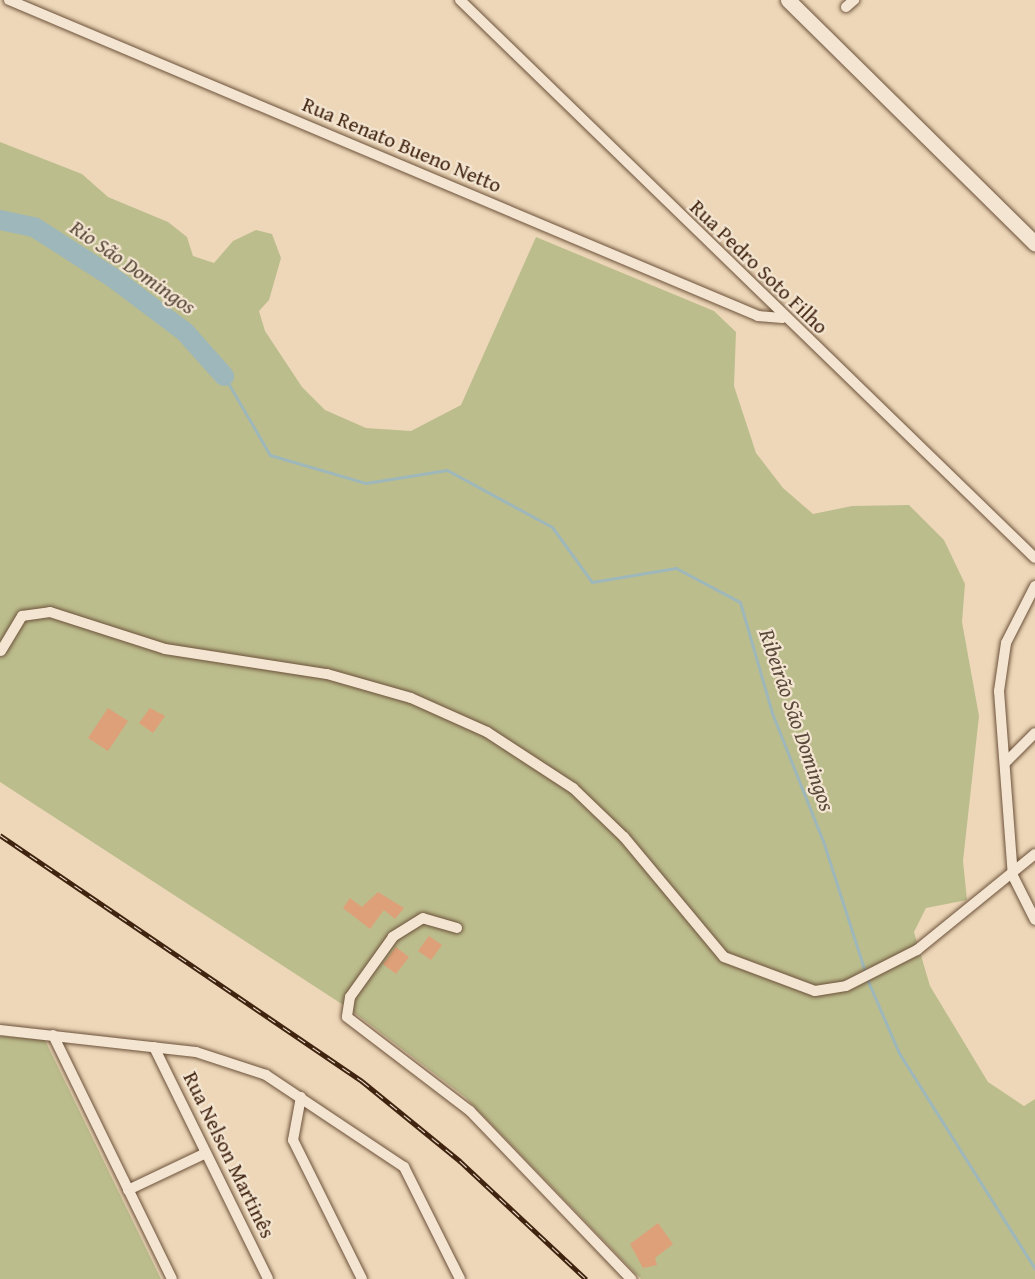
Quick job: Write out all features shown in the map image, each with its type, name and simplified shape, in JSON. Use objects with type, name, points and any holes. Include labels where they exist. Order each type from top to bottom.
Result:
[{"type":"main road","points":[[788,0],[1035,244]]},
{"type":"street","name":"Rua Renato Bueno Netto","points":[[10,0],[758,316],[782,318]]},
{"type":"street","name":"Rua Pedro Soto Filho","points":[[460,0],[782,318],[1035,558]]},
{"type":"street","points":[[1035,586],[1006,643],[999,692],[1013,876],[1035,920]]},
{"type":"street","points":[[1,651],[22,616],[50,612],[165,649],[327,674],[411,698],[487,732],[573,788],[624,837],[724,957],[815,991],[860,980],[873,974],[951,927],[1013,876],[1035,854]]},
{"type":"street","points":[[1005,763],[1035,733]]},
{"type":"street","points":[[457,928],[423,918],[393,937],[350,997],[347,1017],[471,1111],[631,1279]]},
{"type":"street","points":[[0,1030],[154,1047],[227,1059],[301,1097],[404,1167],[460,1279]]},
{"type":"street","points":[[53,1035],[172,1279]]},
{"type":"street","name":"Rua Nelson Martinês","points":[[154,1047],[268,1279]]},
{"type":"street","points":[[301,1097],[293,1140],[362,1279]]},
{"type":"street","points":[[128,1190],[206,1153]]},
{"type":"green space","points":[[0,142],[82,174],[108,197],[168,222],[187,237],[193,256],[214,263],[233,241],[256,230],[272,234],[281,258],[269,300],[259,311],[265,331],[302,387],[325,410],[366,428],[411,431],[461,405],[536,237],[714,311],[736,332],[734,386],[756,453],[783,488],[813,514],[852,506],[909,505],[944,540],[965,584],[962,622],[979,716],[963,861],[967,900],[926,908],[914,932],[930,986],[988,1082],[1024,1106],[1035,1099],[1035,1279],[641,1279],[465,1097],[351,1010],[0,782]]},
{"type":"green space","points":[[0,1036],[45,1040],[161,1279],[0,1279]]},
{"type":"building","points":[[108,708],[128,721],[108,751],[88,738]]},
{"type":"building","points":[[150,708],[165,716],[153,733],[139,723]]},
{"type":"building","points":[[378,892],[404,908],[395,919],[384,910],[370,929],[343,908],[350,898],[362,907]]},
{"type":"building","points":[[429,936],[442,945],[431,960],[418,951]]},
{"type":"building","points":[[396,947],[409,957],[396,974],[383,964]]},
{"type":"building","points":[[658,1223],[673,1244],[655,1258],[657,1265],[643,1268],[630,1244]]},
{"type":"waterway","name":"Rio São Domingos","points":[[0,220],[34,227],[112,277],[185,332],[224,376]]},
{"type":"waterway","name":"Ribeirão São Domingos","points":[[224,376],[270,455],[366,483],[447,470],[552,527],[592,582],[676,568],[740,602],[772,713],[824,844],[865,972]]},
{"type":"waterway","name":"Ribeirão São Domingos","points":[[867,979],[899,1053],[1035,1269]]},
{"type":"railway","points":[[0,835],[362,1081],[460,1161],[586,1279]]}]
